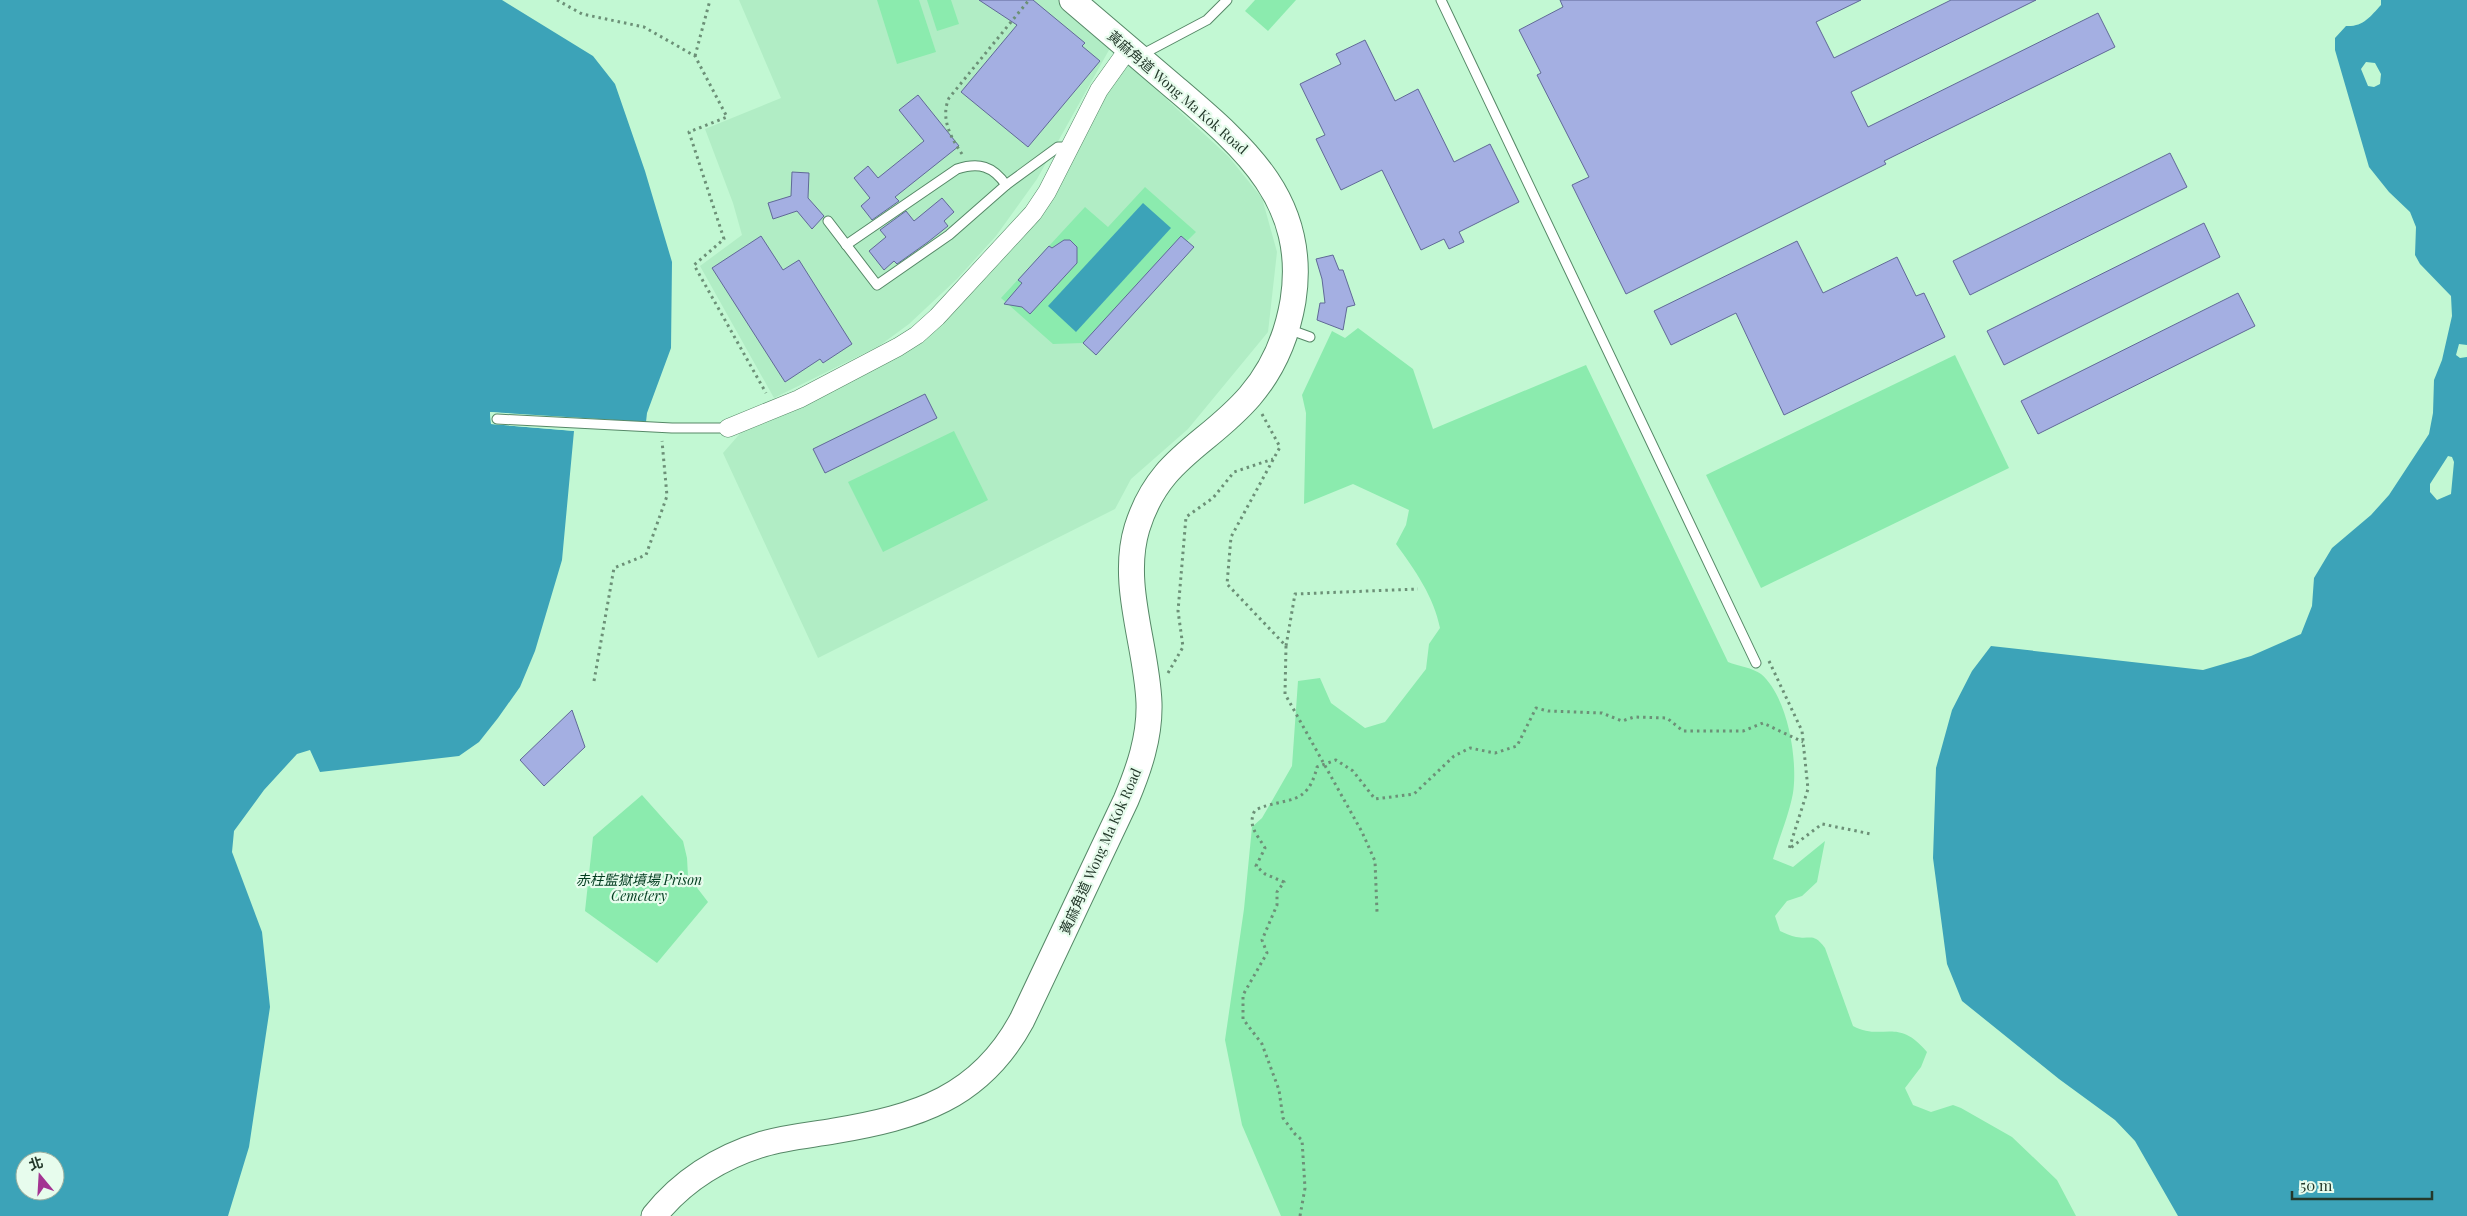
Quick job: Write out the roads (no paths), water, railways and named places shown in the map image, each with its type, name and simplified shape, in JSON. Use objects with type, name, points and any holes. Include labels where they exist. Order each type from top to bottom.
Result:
[{"type":"street","name":"黃麻角道 Wong Ma Kok Road","points":[[654,1216],[685,1185],[718,1163],[776,1141],[850,1128],[917,1111],[955,1094],[987,1068],[1005,1048],[1022,1020],[1126,800],[1144,749],[1149,705],[1133,582],[1133,547],[1139,523],[1148,500],[1165,473],[1186,452],[1228,420],[1251,395],[1274,362],[1299,333],[1294,295],[1295,263],[1288,224],[1272,186],[1256,163],[1236,140],[1072,0]]},
{"type":"street","points":[[728,428],[799,399],[898,347],[921,332],[947,307],[1027,221],[1047,192],[1099,90],[1134,52]]},
{"type":"lane","points":[[1134,52],[1207,20],[1227,0]]},
{"type":"lane","points":[[1441,0],[1756,663]]},
{"type":"lane","points":[[828,221],[877,285],[949,235],[1006,185],[1058,147],[1070,147]]},
{"type":"lane","points":[[846,245],[957,169],[970,165],[983,166],[998,173],[1006,185]]},
{"type":"lane","points":[[497,419],[661,428],[728,428]]},
{"type":"water","points":[[0,0],[502,0],[593,56],[615,84],[645,171],[672,262],[671,348],[647,413],[646,422],[490,412],[491,424],[574,431],[562,560],[535,651],[520,687],[479,742],[459,756],[320,772],[310,750],[297,754],[264,790],[234,831],[232,852],[262,932],[270,1007],[249,1147],[228,1216],[0,1216]]},
{"type":"water","points":[[2381,0],[2467,0],[2467,345],[2459,344],[2456,355],[2460,358],[2467,357],[2467,1216],[2178,1216],[2135,1141],[2115,1120],[2059,1079],[1962,1001],[1947,964],[1933,858],[1936,768],[1952,710],[1972,671],[1991,646],[2203,670],[2251,656],[2301,634],[2312,606],[2314,578],[2332,548],[2371,515],[2389,495],[2429,434],[2433,413],[2434,380],[2442,360],[2452,316],[2451,296],[2420,264],[2415,255],[2416,227],[2410,212],[2389,192],[2369,167],[2335,50],[2335,38],[2346,26],[2362,23],[2381,5]],"holes":[[[2366,62],[2375,63],[2381,74],[2380,84],[2374,87],[2368,86],[2361,69]],[[2448,456],[2452,457],[2454,462],[2451,494],[2437,500],[2430,492],[2430,484]]]},
{"type":"water","points":[[1143,203],[1171,228],[1076,332],[1048,306]]},
{"type":"park label","name":"赤柱監獄墳場 Prison Cemetery","points":[[639,888]]}]
